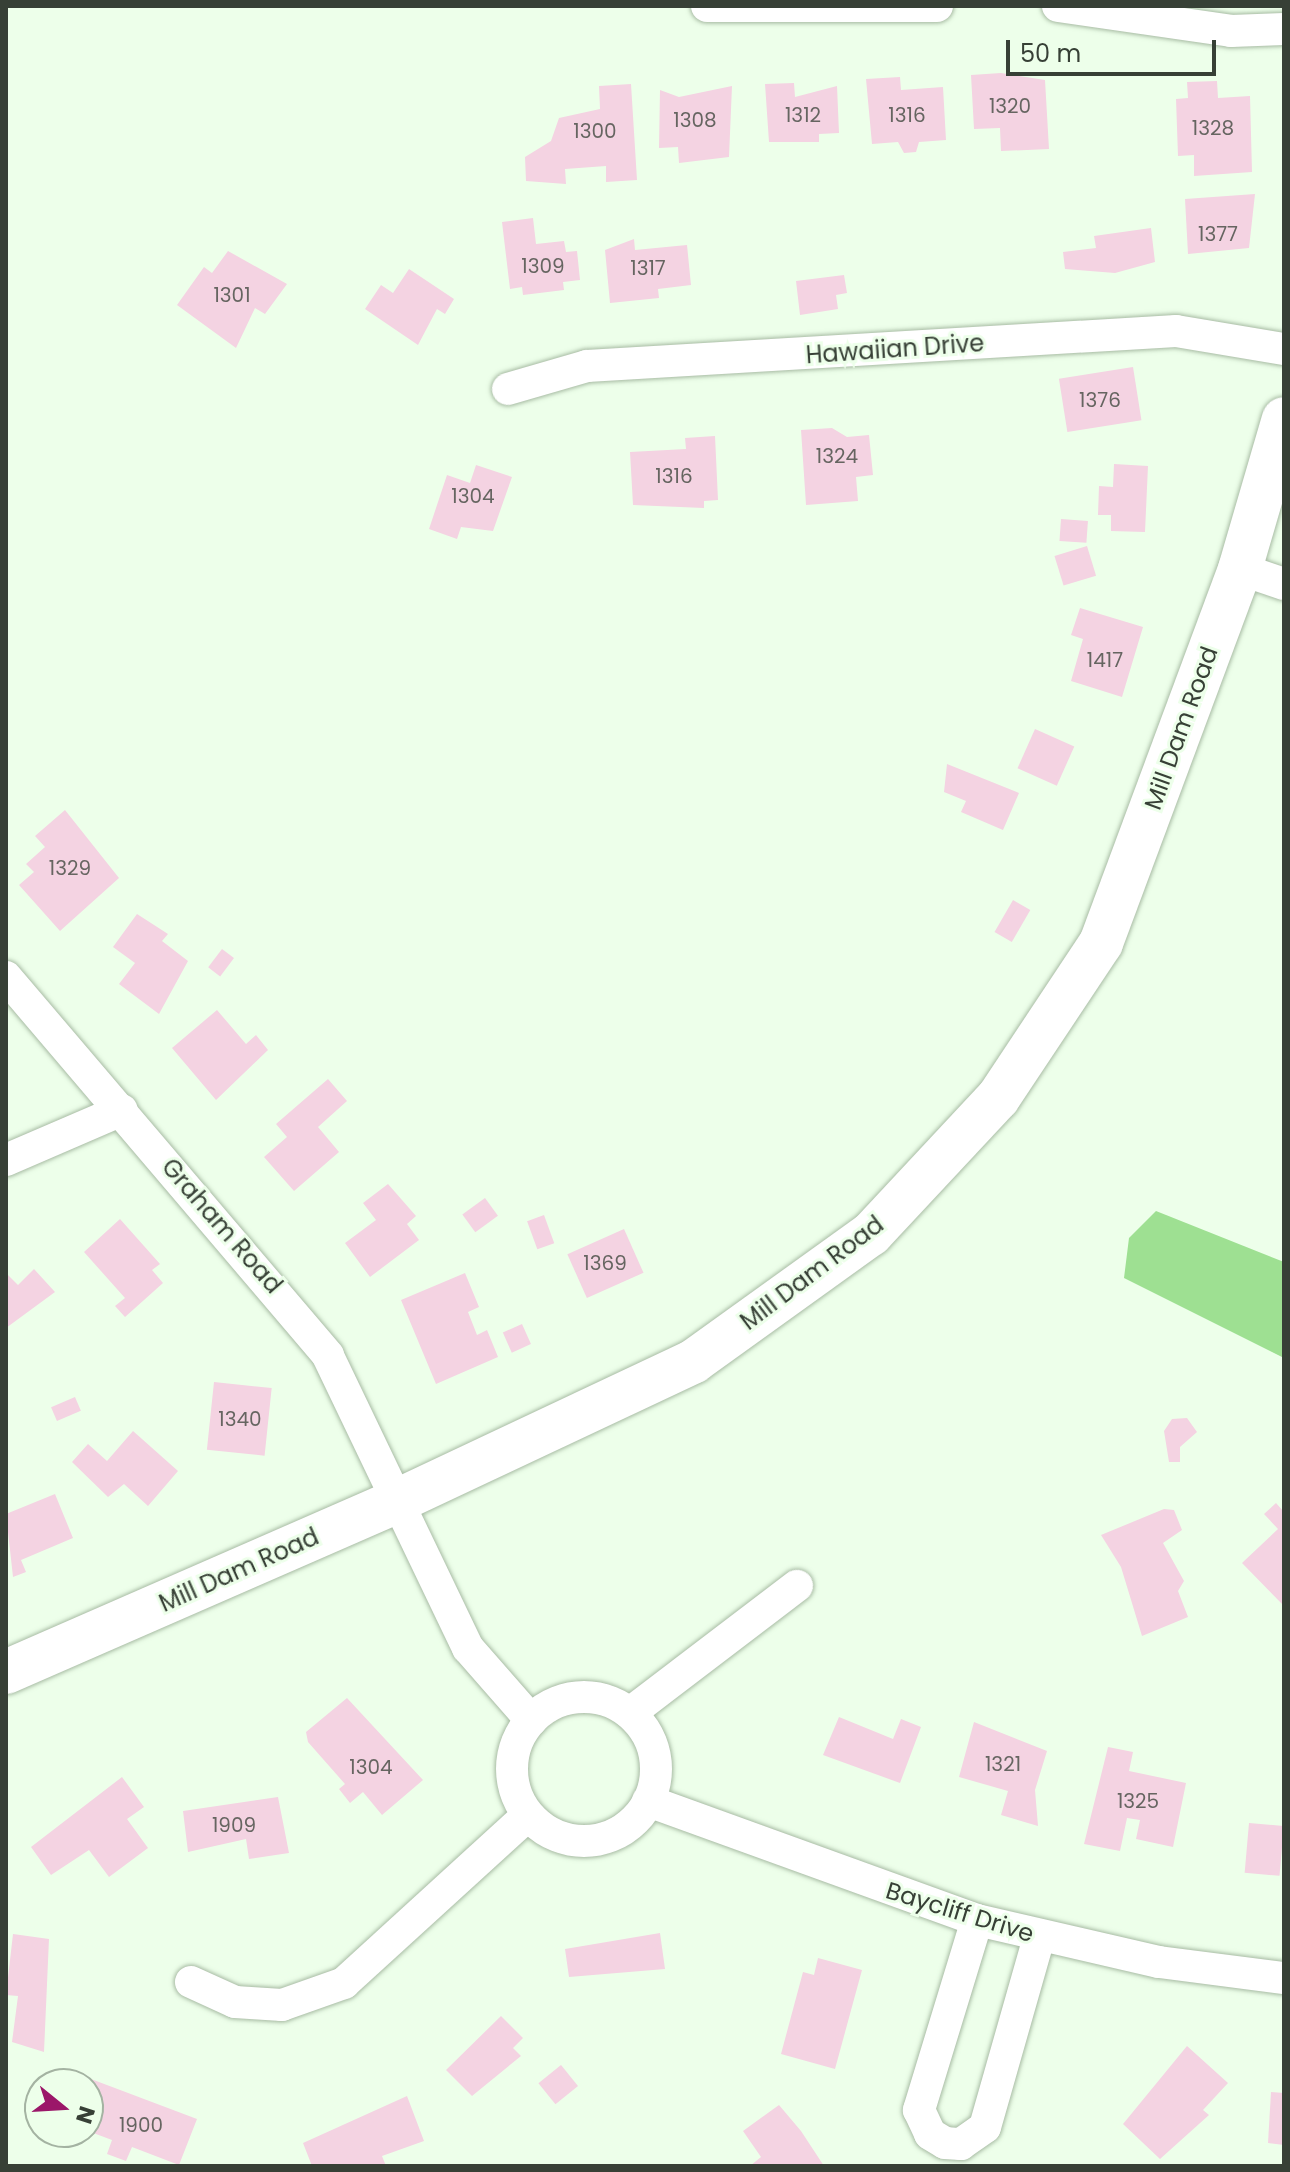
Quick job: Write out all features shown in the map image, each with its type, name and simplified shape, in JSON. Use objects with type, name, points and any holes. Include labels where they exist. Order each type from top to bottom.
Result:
[{"type":"street","points":[[707,6],[937,6]]},
{"type":"street","points":[[1058,6],[1231,31],[1284,29]]},
{"type":"street","name":"Hawaiian Drive","points":[[508,389],[587,366],[1176,331],[1284,349]]},
{"type":"street","name":"Mill Dam Road","points":[[6,1672],[397,1501],[694,1361],[871,1234],[998,1098],[1101,943],[1240,569],[1284,419]]},
{"type":"street","points":[[1240,569],[1284,584]]},
{"type":"street","name":"Graham Road","points":[[6,977],[328,1356],[397,1501]]},
{"type":"street","points":[[6,1160],[122,1110]]},
{"type":"street","points":[[397,1501],[468,1648],[531,1720]]},
{"type":"street","points":[[630,1713],[797,1586]]},
{"type":"street","points":[[579,1697],[630,1713],[656,1763],[648,1801],[621,1831],[582,1842],[561,1838],[528,1815],[512,1777],[520,1737],[531,1720],[579,1697]]},
{"type":"street","name":"Baycliff Drive","points":[[648,1801],[977,1920],[1039,1937],[1284,1978]]},
{"type":"street","points":[[191,1982],[235,2002],[282,2005],[344,1983],[528,1815]]},
{"type":"street","points":[[977,1920],[919,2110],[930,2134],[945,2143],[961,2144],[985,2127],[1039,1937]]},
{"type":"shaded area","points":[[1156,1211],[1284,1262],[1284,1358],[1124,1278],[1129,1238]]},
{"type":"building","points":[[1001,73],[1045,80],[1049,149],[1001,151],[1000,128],[974,129],[971,75]]},
{"type":"building","points":[[900,77],[901,90],[943,87],[946,140],[919,142],[916,152],[904,153],[898,142],[872,144],[866,79]]},
{"type":"building","points":[[1217,81],[1218,98],[1250,96],[1252,172],[1194,176],[1194,155],[1178,156],[1176,99],[1188,98],[1187,82]]},
{"type":"building","points":[[794,83],[795,97],[837,86],[839,133],[819,134],[819,142],[769,142],[765,84]]},
{"type":"building","points":[[631,84],[637,180],[606,182],[606,166],[565,169],[566,184],[526,181],[525,157],[551,141],[559,118],[600,109],[599,86]]},
{"type":"building","points":[[732,86],[729,157],[679,163],[678,147],[659,148],[660,90],[679,97]]},
{"type":"building","points":[[1255,194],[1249,248],[1188,254],[1185,199]]},
{"type":"building","points":[[533,218],[536,244],[564,241],[566,252],[577,251],[580,280],[563,282],[564,290],[523,295],[522,287],[510,289],[502,222]]},
{"type":"building","points":[[1151,228],[1155,262],[1115,273],[1065,269],[1063,252],[1096,248],[1094,236]]},
{"type":"building","points":[[634,239],[635,250],[687,245],[691,285],[658,289],[659,298],[610,303],[605,250]]},
{"type":"building","points":[[228,251],[287,284],[265,314],[255,308],[236,348],[177,305],[204,267],[212,273]]},
{"type":"building","points":[[409,269],[454,299],[445,314],[437,309],[418,345],[365,309],[381,285],[393,293]]},
{"type":"building","points":[[844,275],[847,293],[836,295],[838,309],[800,315],[796,281]]},
{"type":"building","points":[[1133,367],[1141,420],[1067,432],[1059,379]]},
{"type":"building","points":[[832,428],[847,437],[869,435],[873,475],[856,477],[858,501],[806,505],[801,430]]},
{"type":"building","points":[[715,436],[718,500],[704,501],[704,508],[633,505],[630,452],[686,449],[685,438]]},
{"type":"building","points":[[1114,464],[1148,466],[1145,532],[1111,531],[1111,515],[1098,515],[1099,486],[1113,487]]},
{"type":"building","points":[[476,465],[512,477],[493,531],[461,527],[457,539],[429,529],[447,475],[470,483]]},
{"type":"building","points":[[1061,519],[1088,521],[1086,543],[1059,541]]},
{"type":"building","points":[[1087,546],[1096,576],[1064,586],[1054,556]]},
{"type":"building","points":[[1080,608],[1143,627],[1122,697],[1071,681],[1083,639],[1071,635]]},
{"type":"building","points":[[1035,729],[1074,746],[1057,786],[1018,768]]},
{"type":"building","points":[[947,764],[1019,793],[1003,830],[961,812],[966,801],[944,792]]},
{"type":"building","points":[[65,810],[119,878],[60,931],[19,885],[34,872],[26,864],[45,847],[35,836]]},
{"type":"building","points":[[1013,900],[1030,910],[1012,942],[994,932]]},
{"type":"building","points":[[137,914],[168,934],[162,941],[188,961],[159,1014],[119,984],[135,963],[113,947]]},
{"type":"building","points":[[222,949],[234,958],[220,976],[208,967]]},
{"type":"building","points":[[217,1010],[246,1044],[256,1035],[268,1050],[216,1100],[172,1048]]},
{"type":"building","points":[[328,1079],[347,1101],[318,1127],[339,1152],[294,1191],[264,1157],[287,1137],[276,1124]]},
{"type":"building","points":[[388,1184],[416,1216],[407,1224],[419,1240],[370,1277],[345,1243],[376,1220],[363,1203]]},
{"type":"building","points":[[485,1198],[498,1216],[475,1232],[462,1214]]},
{"type":"building","points":[[544,1215],[554,1243],[537,1249],[527,1221]]},
{"type":"building","points":[[120,1219],[160,1264],[152,1270],[163,1283],[125,1317],[115,1306],[125,1298],[84,1252]]},
{"type":"building","points":[[624,1229],[644,1273],[587,1298],[567,1254]]},
{"type":"building","points":[[34,1269],[55,1292],[6,1328],[6,1273],[18,1285]]},
{"type":"building","points":[[465,1273],[479,1307],[468,1312],[477,1335],[487,1330],[498,1357],[436,1384],[401,1300]]},
{"type":"building","points":[[522,1324],[531,1344],[512,1353],[503,1333]]},
{"type":"building","points":[[214,1382],[272,1388],[265,1456],[207,1450]]},
{"type":"building","points":[[75,1397],[81,1411],[57,1421],[51,1407]]},
{"type":"building","points":[[1187,1418],[1197,1432],[1180,1447],[1180,1462],[1169,1462],[1164,1431],[1172,1419]]},
{"type":"building","points":[[133,1431],[178,1471],[148,1506],[124,1484],[108,1497],[72,1462],[88,1444],[107,1461]]},
{"type":"building","points":[[55,1494],[73,1538],[21,1560],[26,1572],[13,1577],[6,1514]]},
{"type":"building","points":[[1276,1503],[1284,1512],[1284,1606],[1242,1563],[1278,1529],[1264,1514]]},
{"type":"building","points":[[1164,1509],[1174,1510],[1182,1530],[1163,1543],[1184,1581],[1178,1591],[1188,1617],[1142,1636],[1121,1567],[1101,1535]]},
{"type":"building","points":[[347,1698],[423,1780],[382,1815],[363,1792],[350,1803],[339,1789],[345,1784],[308,1742],[306,1732]]},
{"type":"building","points":[[839,1717],[893,1739],[901,1719],[921,1727],[900,1783],[823,1755]]},
{"type":"building","points":[[974,1722],[1047,1751],[1035,1790],[1038,1826],[1001,1815],[1008,1791],[959,1777]]},
{"type":"building","points":[[1108,1747],[1133,1752],[1129,1771],[1186,1783],[1173,1847],[1136,1839],[1140,1820],[1127,1818],[1120,1851],[1084,1844]]},
{"type":"building","points":[[122,1777],[144,1807],[127,1819],[148,1848],[109,1877],[89,1850],[51,1875],[31,1847]]},
{"type":"building","points":[[278,1797],[289,1853],[249,1859],[246,1839],[188,1852],[183,1811]]},
{"type":"building","points":[[1249,1823],[1284,1826],[1280,1876],[1245,1873]]},
{"type":"building","points":[[660,1933],[665,1969],[569,1977],[565,1949]]},
{"type":"building","points":[[13,1934],[49,1939],[44,2052],[12,2042],[18,1996],[6,1995]]},
{"type":"building","points":[[818,1958],[862,1970],[835,2069],[781,2054],[803,1972],[814,1975]]},
{"type":"building","points":[[501,2016],[523,2038],[513,2048],[521,2056],[472,2096],[446,2070]]},
{"type":"building","points":[[1187,2046],[1228,2083],[1203,2110],[1209,2115],[1160,2159],[1123,2124]]},
{"type":"building","points":[[561,2065],[578,2086],[555,2104],[538,2083]]},
{"type":"building","points":[[104,2084],[197,2119],[179,2165],[132,2147],[126,2161],[107,2154],[112,2140],[104,2137]]},
{"type":"building","points":[[1271,2092],[1284,2093],[1284,2145],[1268,2143]]},
{"type":"building","points":[[407,2096],[424,2141],[382,2156],[386,2166],[312,2166],[303,2143]]},
{"type":"building","points":[[779,2105],[824,2166],[750,2166],[761,2157],[743,2131]]}]
